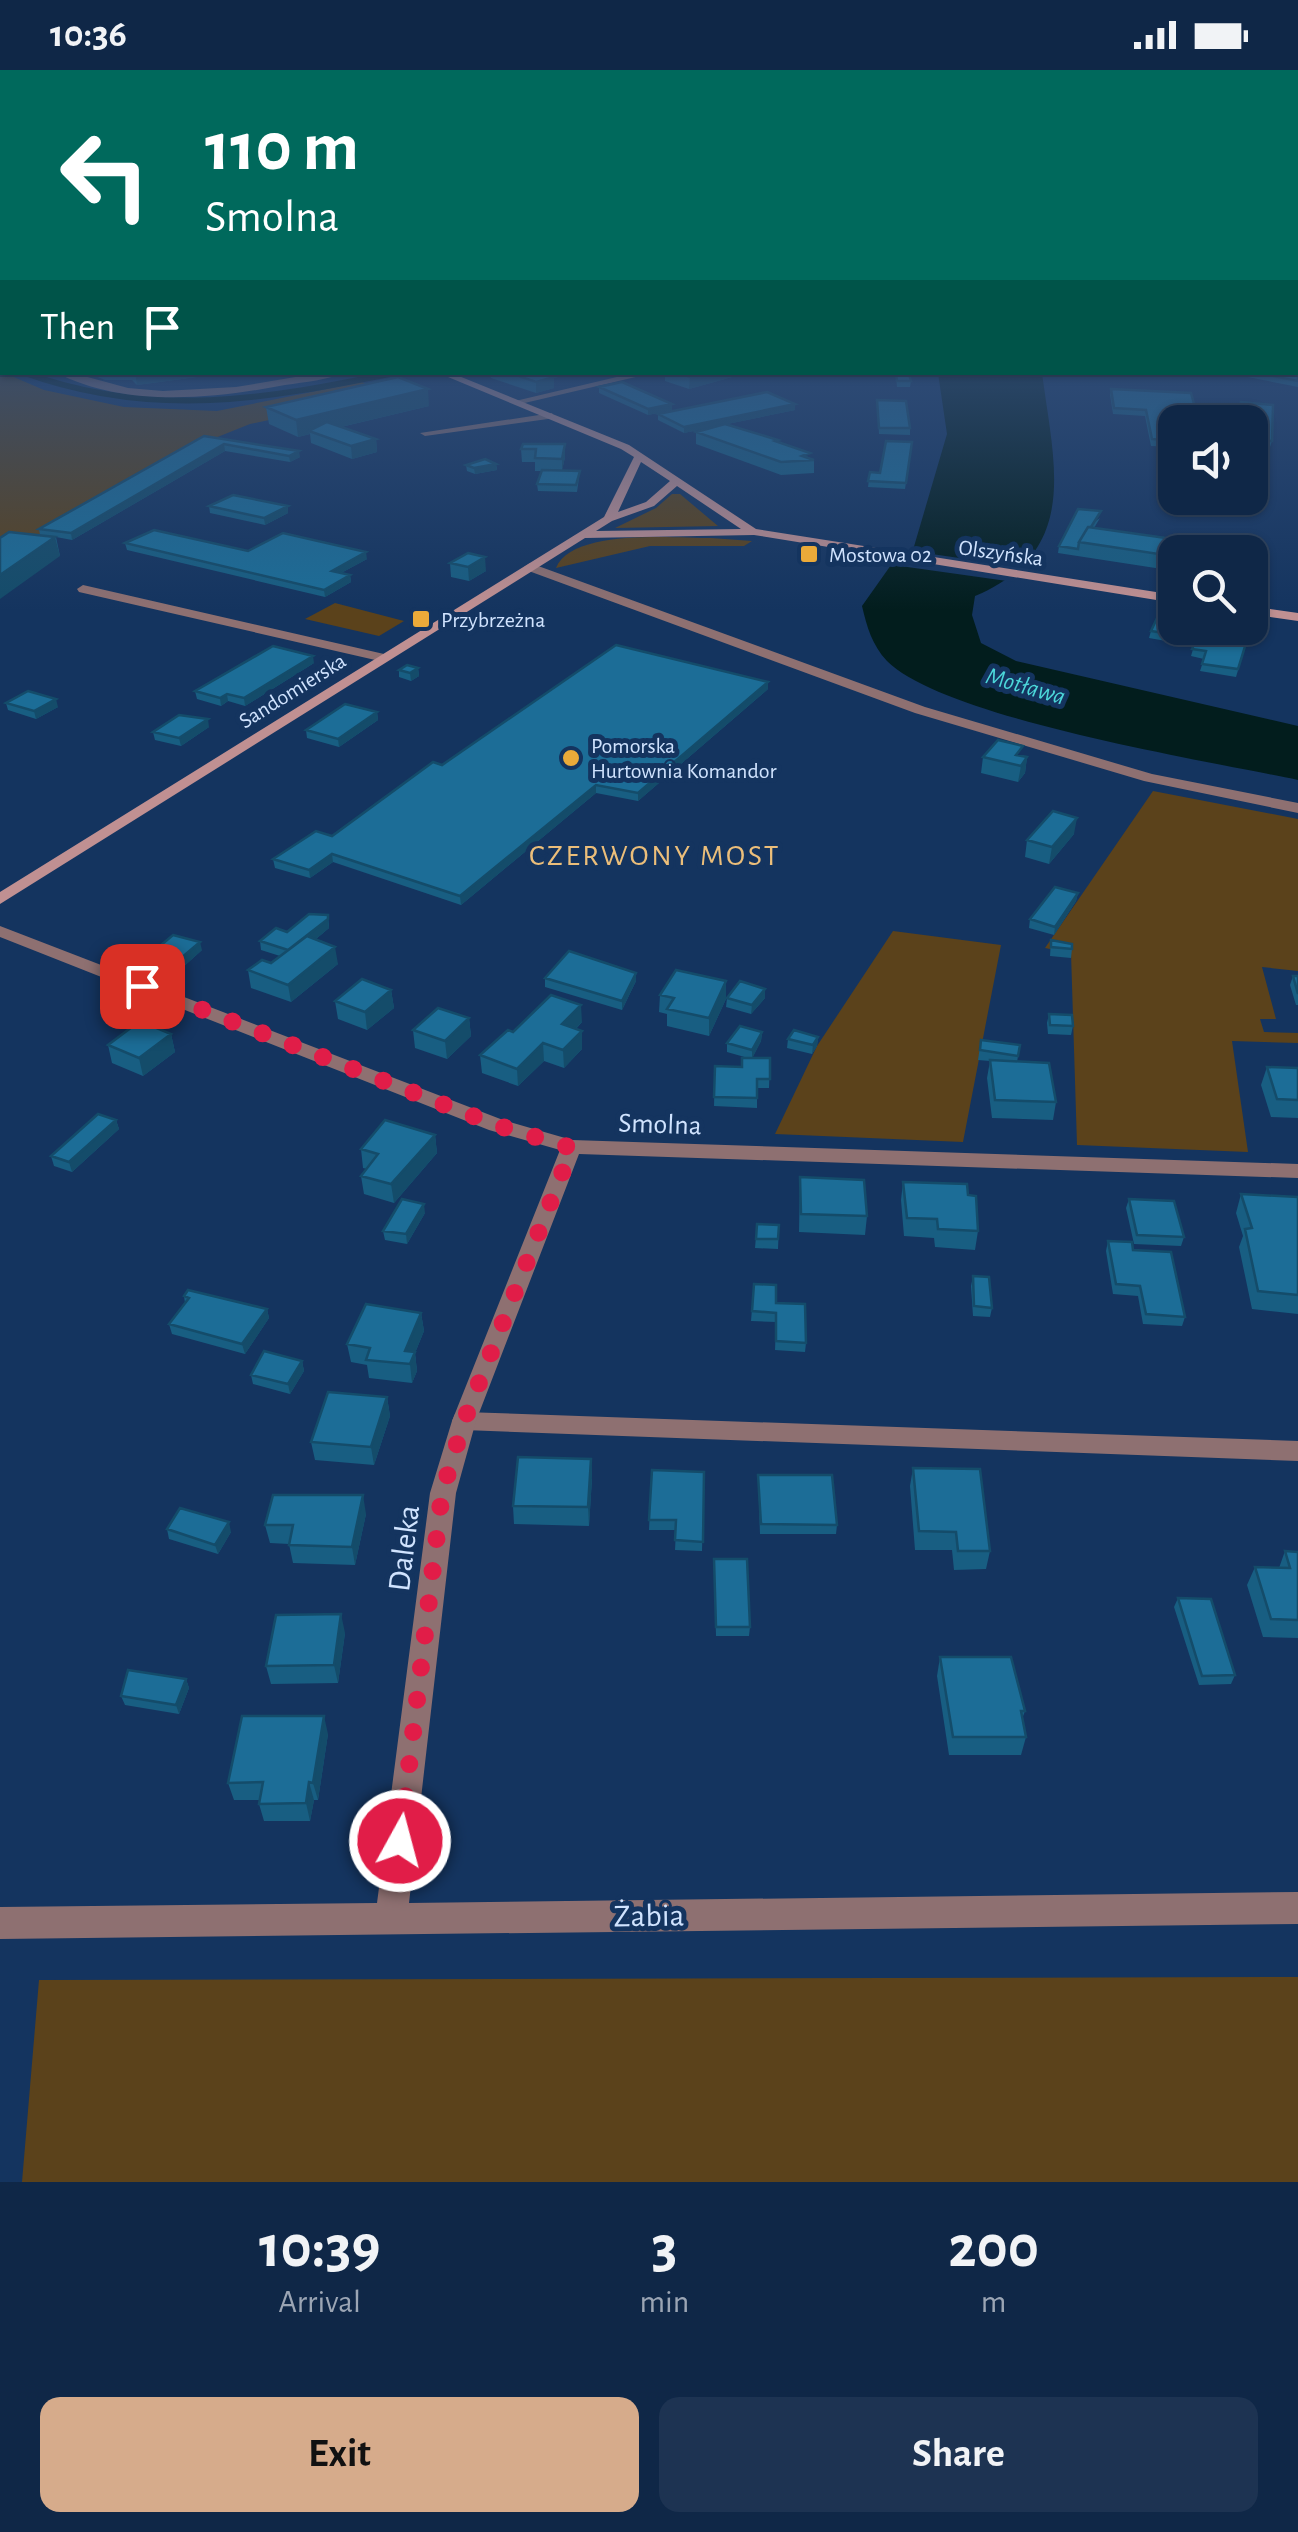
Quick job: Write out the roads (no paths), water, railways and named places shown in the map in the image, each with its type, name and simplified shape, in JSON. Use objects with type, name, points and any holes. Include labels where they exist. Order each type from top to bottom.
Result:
[{"type":"street","points":[[546,414],[640,456],[754,532]]},
{"type":"street","points":[[425,433],[552,416]]},
{"type":"street","points":[[608,518],[623,498],[631,468],[640,456]]},
{"type":"street","name":"Sandomierska","points":[[0,899],[608,518],[650,504],[675,482]]},
{"type":"street","name":"Olszyńska","points":[[582,535],[754,532],[1158,596]]},
{"type":"street","points":[[530,568],[920,710],[1149,778],[1298,808]]},
{"type":"street","points":[[83,589],[384,658]]},
{"type":"street","points":[[1268,613],[1298,618]]},
{"type":"street","name":"Smolna","points":[[0,932],[496,1125],[572,1148],[1298,1172]]},
{"type":"street","name":"Daleka","points":[[391,1918],[442,1493],[464,1421],[572,1148]]},
{"type":"street","points":[[464,1421],[1298,1451]]},
{"type":"street","name":"Żabia","points":[[0,1923],[1298,1908]]},
{"type":"water","name":"Motława","points":[[944,414],[1048,414],[1054,472],[1053,502],[1046,530],[1032,555],[1009,577],[975,596],[972,615],[981,643],[1016,661],[1298,726],[1298,780],[1019,719],[918,682],[887,661],[877,649],[862,606],[891,565],[913,550],[947,434]]},
{"type":"place","name":"Mostowa 02","points":[[809,554]]},
{"type":"place","name":"Przybrzeżna","points":[[421,619]]},
{"type":"place","name":"Pomorska Hurtownia Komandor","points":[[571,758]]},
{"type":"district","name":"CZERWONY MOST","points":[[655,855]]}]
